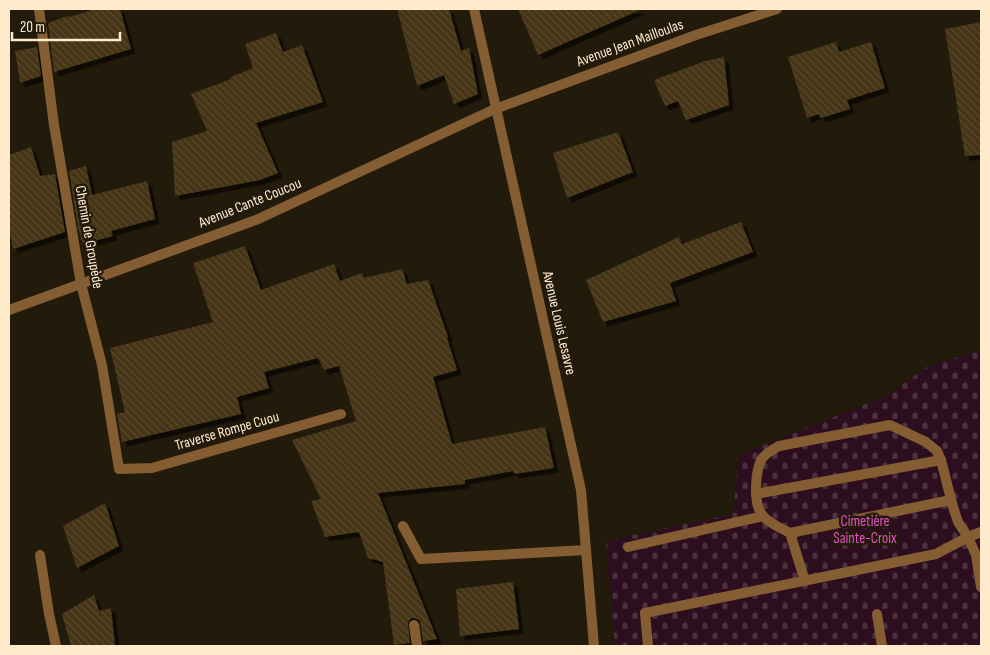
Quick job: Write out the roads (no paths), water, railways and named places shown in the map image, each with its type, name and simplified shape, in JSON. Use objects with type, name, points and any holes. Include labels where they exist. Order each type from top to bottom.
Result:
[{"type":"street","name":"Chemin de Groupède","points":[[39,9],[54,125],[81,284],[102,365],[119,469]]},
{"type":"street","name":"Avenue Louis Lesavre","points":[[474,9],[581,490],[594,646]]},
{"type":"street","name":"Avenue Jean Mailloulas","points":[[495,109],[696,35],[777,9]]},
{"type":"street","name":"Avenue Cante Coucou","points":[[9,310],[256,220],[495,109]]},
{"type":"street","name":"Traverse Rompe Cuou","points":[[119,469],[152,468],[341,414]]},
{"type":"street","points":[[951,500],[790,533],[763,516],[758,505],[756,478],[762,459],[768,452],[779,446],[890,425],[926,442],[937,451],[941,460],[958,522],[968,537],[976,555],[981,587]]},
{"type":"street","points":[[756,494],[941,460]]},
{"type":"street","points":[[628,547],[763,516]]},
{"type":"street","points":[[402,526],[421,559],[586,550]]},
{"type":"street","points":[[648,646],[645,613],[936,554],[981,532]]},
{"type":"street","points":[[790,533],[805,581]]},
{"type":"street","points":[[40,555],[56,646]]},
{"type":"street","points":[[877,614],[882,646]]},
{"type":"street","points":[[414,625],[417,646]]},
{"type":"park label","name":"Cimetière Sainte-Croix","points":[[865,530]]}]
